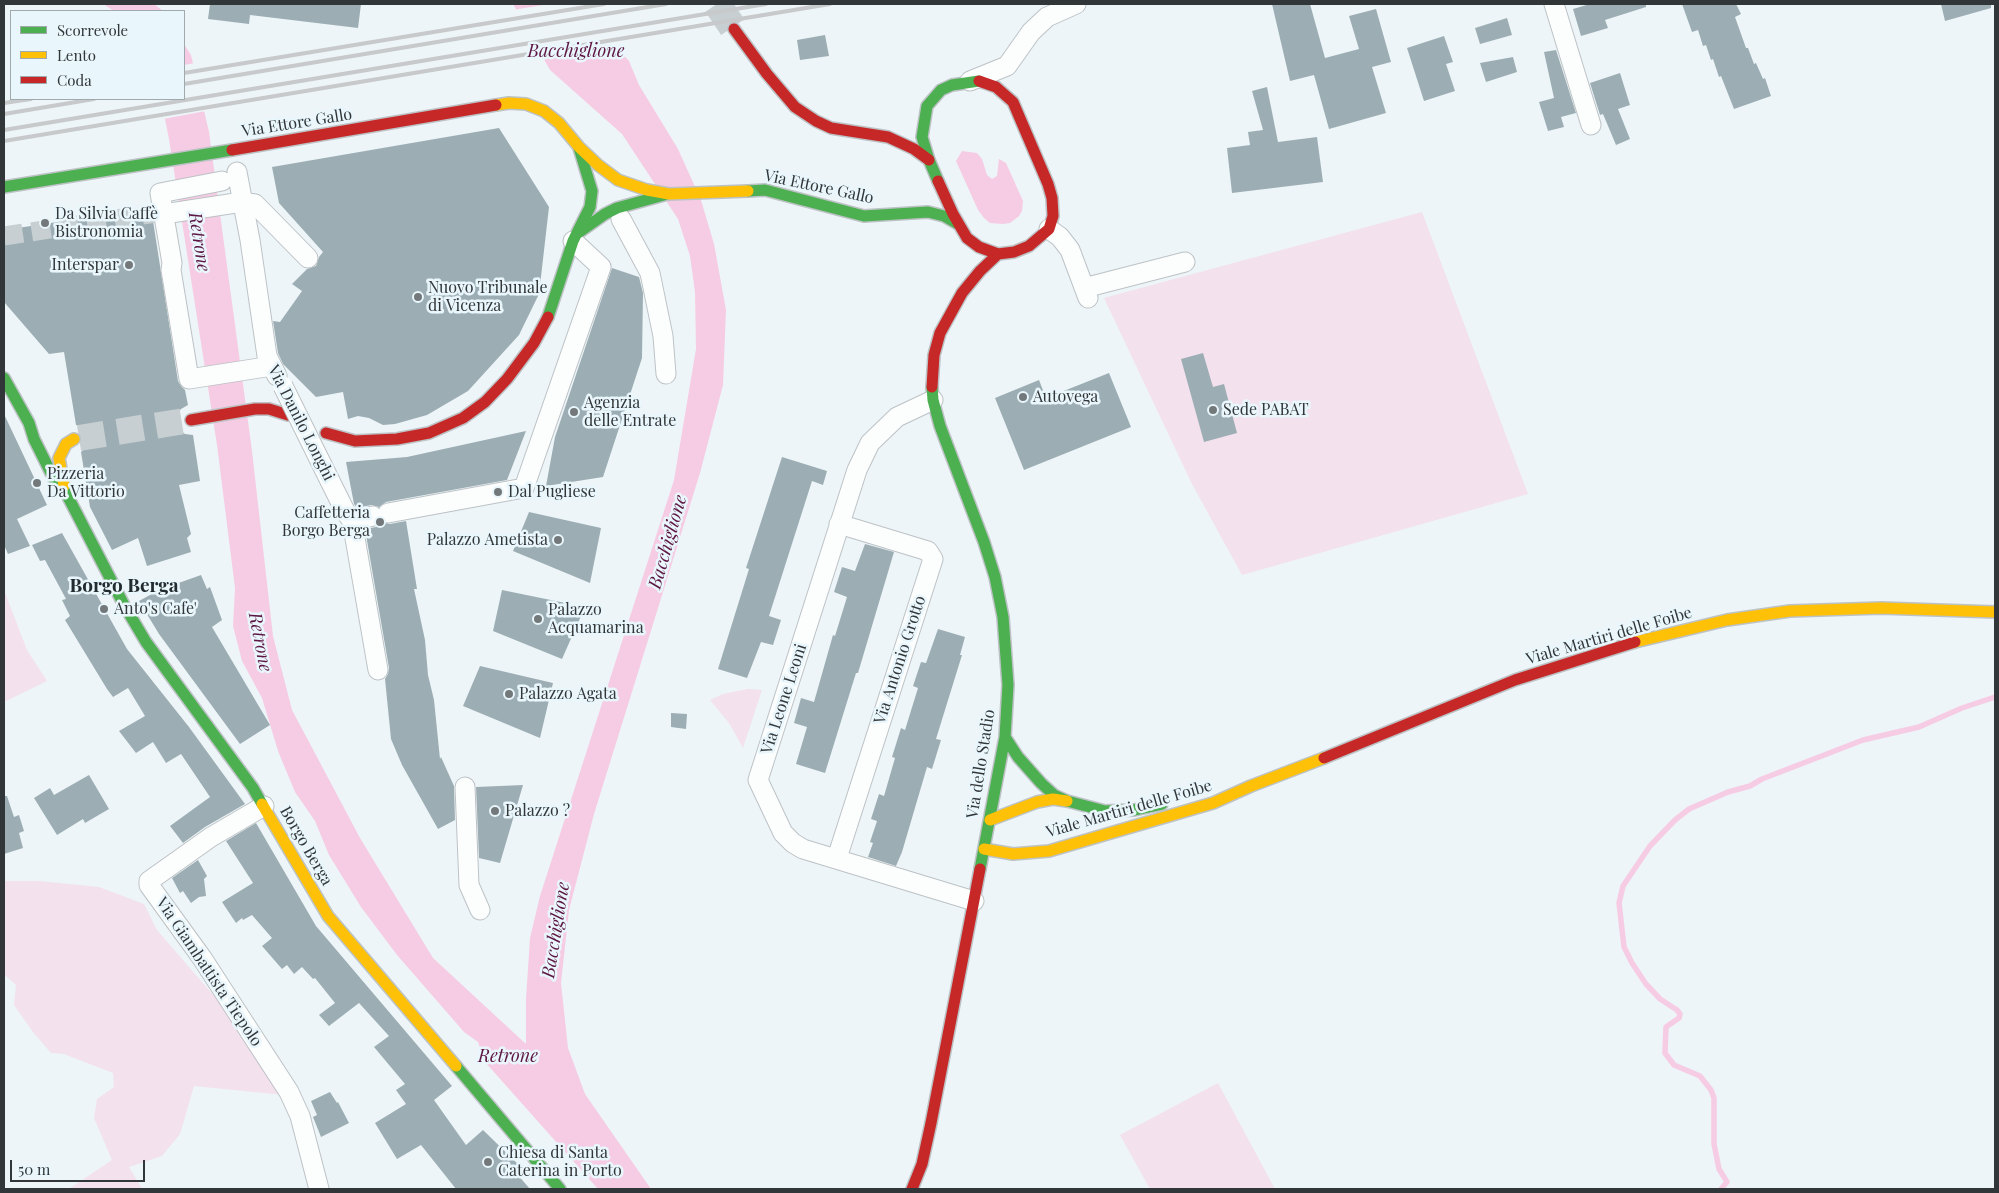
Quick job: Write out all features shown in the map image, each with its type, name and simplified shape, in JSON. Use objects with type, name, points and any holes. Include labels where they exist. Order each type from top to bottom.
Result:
[{"type":"main road","points":[[734,29],[767,74],[795,107],[816,121],[831,128],[888,137],[914,149],[929,160]]},
{"type":"main road","points":[[970,82],[986,83],[996,87],[1012,102],[1048,184],[1053,208],[1049,229],[1029,246],[1014,252],[998,254],[967,243],[929,160],[922,137],[927,106],[941,90],[952,85],[970,82]]},
{"type":"main road","name":"Via Ettore Gallo","points":[[4,187],[218,153],[509,103],[526,104],[544,111],[559,123],[579,147],[598,165],[618,180],[647,195]]},
{"type":"main road","points":[[888,137],[907,128],[924,116]]},
{"type":"main road","name":"Via Ettore Gallo","points":[[576,237],[591,200],[592,191],[579,147]]},
{"type":"main road","points":[[929,184],[934,171]]},
{"type":"main road","name":"Via Ettore Gallo","points":[[576,237],[605,214],[647,195],[765,190],[864,216],[880,216],[903,212],[928,212],[944,216],[958,224]]},
{"type":"main road","name":"Via Ettore Gallo","points":[[903,212],[916,206],[922,198]]},
{"type":"main road","points":[[326,433],[355,441],[397,439],[421,435],[463,418],[485,402],[521,362],[534,343],[550,313],[576,237]]},
{"type":"main road","name":"Via dello Stadio","points":[[912,1189],[922,1164],[931,1123],[990,820],[1005,738],[1008,685],[1001,602],[988,553],[943,435],[932,400],[934,355],[940,333],[962,293],[980,271],[998,254]]},
{"type":"main road","name":"Via dello Stadio","points":[[962,293],[964,276]]},
{"type":"main road","name":"Borgo Berga","points":[[4,378],[29,423],[34,439],[54,479],[65,491],[124,605],[146,642],[264,806],[328,916],[560,1189]]},
{"type":"main road","points":[[191,420],[255,409],[269,410],[286,420]]},
{"type":"main road","name":"Borgo Berga","points":[[29,423],[42,434]]},
{"type":"main road","name":"Borgo Berga","points":[[56,437],[76,438],[66,444],[59,458],[65,491]]},
{"type":"main road","name":"Viale Martiri delle Foibe","points":[[984,849],[1013,854],[1048,851],[1213,803],[1515,680],[1600,652],[1668,633],[1727,620],[1790,611],[1882,608],[1995,612]]},
{"type":"main road","name":"Viale Martiri delle Foibe","points":[[1005,738],[1018,757],[1041,783],[1054,795],[1067,801],[1105,812],[1134,810],[1176,800]]},
{"type":"main road","name":"Viale Martiri delle Foibe","points":[[1201,794],[1251,786]]},
{"type":"main road","name":"Viale Martiri delle Foibe","points":[[990,820],[1037,802],[1067,801]]},
{"type":"street","points":[[970,82],[1007,66],[1031,32],[1047,17],[1076,4]]},
{"type":"street","points":[[1554,4],[1591,125]]},
{"type":"street","points":[[1007,66],[1012,102]]},
{"type":"street","name":"Via Danilo Longhi","points":[[163,213],[160,193],[230,177],[238,202],[267,356],[264,367],[283,386],[345,511],[352,521],[378,670]]},
{"type":"street","points":[[264,367],[189,379],[163,213],[238,202],[255,204],[308,258]]},
{"type":"street","points":[[621,219],[650,273],[664,336],[666,374]]},
{"type":"street","points":[[1049,229],[1060,237],[1070,250],[1087,294],[1185,262]]},
{"type":"street","points":[[352,521],[524,488],[601,267],[576,237]]},
{"type":"street","name":"Via Leone Leoni","points":[[932,400],[897,417],[870,443],[856,470],[758,780],[783,833],[793,844],[803,849],[974,901]]},
{"type":"street","name":"Via Antonio Grotto","points":[[836,858],[933,559],[928,551],[839,524]]},
{"type":"street","points":[[465,788],[469,884],[480,910]]},
{"type":"street","name":"Via Giambattista Tiepolo","points":[[264,806],[211,837],[149,881],[149,885],[202,958],[289,1092],[300,1116],[320,1189]]},
{"type":"shaded area","points":[[1422,212],[1528,494],[1242,575],[1192,484],[1104,298]]},
{"type":"shaded area","points":[[4,590],[27,650],[47,681],[4,702]]},
{"type":"shaded area","points":[[748,689],[762,690],[743,748],[729,723],[710,700],[723,694]]},
{"type":"shaded area","points":[[4,881],[39,881],[99,887],[144,904],[157,930],[221,1004],[242,1039],[284,1095],[194,1086],[180,1134],[162,1156],[129,1167],[142,1189],[69,1189],[112,1160],[94,1118],[97,1099],[114,1087],[113,1073],[64,1054],[51,1053],[14,1005],[16,985],[4,974]]},
{"type":"shaded area","points":[[1218,1083],[1275,1189],[1150,1189],[1120,1135]]},
{"type":"water","points":[[103,4],[154,4],[162,10],[112,10]]},
{"type":"water","points":[[513,4],[577,4],[629,61],[639,85],[678,149],[701,200],[714,244],[726,310],[723,385],[700,473],[594,814],[569,910],[561,983],[568,1048],[585,1094],[651,1189],[598,1189],[485,1062],[478,1042],[464,1032],[397,955],[361,907],[329,855],[315,821],[295,792],[278,751],[262,698],[242,661],[233,626],[235,588],[217,445],[161,100],[185,100],[185,46],[191,55],[209,132],[252,451],[273,636],[292,710],[360,838],[433,958],[526,1044],[526,999],[530,938],[540,896],[674,480],[696,349],[695,292],[690,256],[678,219],[622,134],[550,70]]},
{"type":"water","points":[[962,151],[977,153],[982,159],[987,175],[992,179],[997,176],[999,159],[1006,163],[1023,201],[1022,211],[1010,223],[990,223],[978,210],[956,161]]},
{"type":"pier","points":[[549,4],[580,4],[618,45],[541,59],[513,10]]},
{"type":"pier","points":[[195,63],[206,111],[163,119],[158,100],[185,100],[185,65]]},
{"type":"building","points":[[210,4],[361,4],[358,28],[250,15],[249,24],[208,19]]},
{"type":"building","points":[[1272,4],[1310,4],[1325,58],[1359,49],[1349,16],[1376,9],[1391,62],[1372,67],[1386,113],[1329,129],[1314,75],[1290,81]]},
{"type":"building","points":[[1590,4],[1646,4],[1646,7],[1605,20],[1608,28],[1581,36],[1573,9]]},
{"type":"building","points":[[1682,4],[1736,4],[1741,14],[1735,17],[1746,48],[1748,48],[1754,64],[1756,63],[1763,79],[1765,78],[1771,96],[1734,109],[1713,59],[1711,60],[1706,45],[1703,46],[1698,30],[1692,32]]},
{"type":"building","points":[[1941,4],[1991,4],[1991,8],[1945,21]]},
{"type":"building","points":[[1507,18],[1512,35],[1480,44],[1475,28]]},
{"type":"building","points":[[825,35],[829,56],[800,60],[797,40]]},
{"type":"building","points":[[1444,36],[1453,62],[1446,64],[1455,91],[1424,101],[1407,48]]},
{"type":"building","points":[[1556,50],[1576,113],[1561,117],[1564,127],[1548,131],[1539,102],[1554,98],[1544,52]]},
{"type":"building","points":[[1513,57],[1517,72],[1486,82],[1480,63]]},
{"type":"building","points":[[1620,73],[1630,105],[1618,109],[1630,139],[1616,145],[1603,114],[1600,115],[1590,83]]},
{"type":"building","points":[[1267,87],[1278,142],[1317,137],[1323,182],[1232,193],[1227,148],[1250,145],[1248,132],[1263,130],[1252,91]]},
{"type":"building","name":"Nuovo Tribunale di Vicenza","points":[[499,128],[549,207],[539,294],[519,335],[468,391],[427,415],[395,424],[383,425],[369,418],[358,416],[348,419],[343,392],[316,397],[283,364],[278,353],[273,321],[280,322],[302,291],[292,284],[307,269],[316,266],[323,252],[279,203],[272,167]]},
{"type":"building","points":[[151,208],[178,381],[185,390],[188,405],[177,414],[176,423],[185,434],[193,435],[200,481],[179,485],[191,534],[187,538],[191,552],[147,566],[138,538],[112,550],[90,507],[81,452],[87,446],[89,438],[81,426],[76,425],[64,352],[49,354],[4,302],[4,230]]},
{"type":"building","points":[[612,268],[639,277],[643,293],[642,358],[603,477],[546,486],[555,437]]},
{"type":"building","name":"Sede PABAT","points":[[1203,353],[1213,387],[1224,384],[1237,433],[1204,442],[1181,359]]},
{"type":"building","points":[[1109,373],[1131,427],[1024,470],[995,398],[1039,380],[1046,398]]},
{"type":"building","points":[[4,414],[47,505],[17,519],[30,546],[8,554],[4,545]]},
{"type":"building","points":[[526,431],[507,480],[386,502],[379,507],[371,505],[357,508],[354,504],[346,462],[407,457]]},
{"type":"building","points":[[782,457],[827,471],[823,485],[812,481],[769,616],[781,620],[773,645],[761,642],[747,678],[718,669],[749,569],[746,568]]},
{"type":"building","name":"Palazzo Ametista","points":[[529,512],[601,528],[590,583],[513,551]]},
{"type":"building","points":[[406,521],[417,589],[414,589],[425,640],[428,675],[434,700],[440,759],[441,757],[454,786],[455,820],[438,829],[402,765],[391,739],[385,679],[389,668],[365,529],[376,527],[382,522],[390,524]]},
{"type":"building","points":[[62,533],[127,649],[189,727],[245,804],[205,827],[183,843],[170,826],[210,797],[181,754],[166,763],[153,742],[136,753],[119,731],[145,716],[128,688],[113,697],[107,689],[65,620],[70,616],[62,600],[66,599],[45,560],[40,561],[32,545]]},
{"type":"building","points":[[865,544],[894,552],[858,673],[856,673],[825,773],[796,764],[807,727],[794,723],[801,698],[814,702],[833,635],[835,636],[847,597],[834,592],[842,567],[855,571]]},
{"type":"building","points":[[201,575],[207,589],[210,587],[222,620],[212,627],[270,725],[240,744],[159,634],[139,601],[159,590]]},
{"type":"building","name":"Palazzo Acquamarina","points":[[502,590],[585,607],[562,659],[493,631]]},
{"type":"building","points":[[938,629],[965,637],[960,655],[962,655],[936,739],[941,740],[932,769],[927,767],[902,852],[896,866],[868,857],[873,843],[870,842],[877,821],[871,819],[879,794],[884,796],[895,758],[892,757],[901,728],[905,730],[918,688],[913,686],[921,662],[926,663]]},
{"type":"building","name":"Palazzo Agata","points":[[480,666],[553,683],[540,738],[463,706]]},
{"type":"building","points":[[671,713],[687,714],[686,729],[671,727]]},
{"type":"building","points":[[89,775],[109,809],[85,823],[83,819],[57,835],[34,798],[50,788],[54,795]]},
{"type":"building","name":"Palazzo ?","points":[[523,785],[500,863],[479,858],[476,787]]},
{"type":"building","points":[[4,796],[7,796],[14,817],[19,815],[24,831],[19,833],[23,848],[4,854]]},
{"type":"building","points":[[256,823],[316,926],[452,1086],[434,1100],[466,1145],[483,1130],[523,1169],[517,1174],[530,1189],[456,1189],[421,1145],[397,1159],[375,1123],[406,1104],[396,1090],[405,1084],[374,1047],[389,1036],[359,1003],[329,1026],[319,1015],[335,1003],[315,978],[313,979],[302,967],[294,974],[287,965],[282,969],[262,946],[272,938],[252,915],[243,920],[242,918],[236,923],[222,902],[253,883],[226,841]]},
{"type":"building","points":[[198,860],[207,876],[204,879],[206,896],[199,897],[191,903],[183,891],[180,893],[172,878]]},
{"type":"building","points":[[330,1092],[338,1102],[349,1123],[321,1137],[313,1117],[317,1115],[311,1101]]},
{"type":"waterway","points":[[1721,1189],[1727,1182],[1719,1169],[1714,1144],[1714,1098],[1711,1090],[1700,1076],[1674,1065],[1665,1053],[1666,1027],[1679,1018],[1680,1014],[1660,999],[1646,984],[1624,947],[1619,903],[1623,886],[1650,846],[1675,820],[1689,809],[1863,740],[1919,727],[1962,708],[1995,697]]},
{"type":"tunnel","points":[[717,4],[734,29]]},
{"type":"tunnel","points":[[4,236],[156,213]]},
{"type":"tunnel","points":[[79,438],[191,420]]},
{"type":"railway","points":[[185,73],[604,4]]},
{"type":"railway","points":[[185,84],[666,4]]},
{"type":"railway","points":[[4,130],[766,4]]},
{"type":"railway","points":[[4,141],[830,4]]},
{"type":"railway","points":[[4,103],[24,100]]},
{"type":"railway","points":[[4,114],[88,100]]},
{"type":"traffic: fast","points":[[938,181],[922,137],[927,106],[941,90],[952,85],[979,81]]},
{"type":"traffic: fast","points":[[548,317],[573,241],[590,207],[592,191],[579,148]]},
{"type":"traffic: fast","points":[[4,187],[232,150]]},
{"type":"traffic: fast","points":[[748,191],[765,190],[864,216],[928,212],[944,216],[958,224]]},
{"type":"traffic: fast","points":[[578,233],[617,208],[664,195]]},
{"type":"traffic: fast","points":[[4,378],[29,423],[34,439],[54,479],[65,491],[124,605],[146,642],[253,788],[262,804]]},
{"type":"traffic: fast","points":[[932,387],[933,400],[940,426],[984,542],[995,577],[1003,617],[1008,685],[1005,737],[980,869]]},
{"type":"traffic: fast","points":[[1005,737],[1018,757],[1041,783],[1054,795],[1067,801],[1105,811],[1134,810],[1162,804]]},
{"type":"traffic: fast","points":[[456,1066],[560,1189]]},
{"type":"traffic: slow","points":[[496,105],[509,103],[526,104],[544,111],[559,123],[579,147],[598,165],[618,180],[647,190],[669,194],[748,191]]},
{"type":"traffic: slow","points":[[64,486],[59,458],[66,444],[74,439]]},
{"type":"traffic: slow","points":[[1635,642],[1727,620],[1790,611],[1881,608],[1995,612]]},
{"type":"traffic: slow","points":[[984,849],[1013,854],[1049,851],[1213,803],[1324,758]]},
{"type":"traffic: slow","points":[[990,820],[1037,802],[1053,799],[1067,801]]},
{"type":"traffic: slow","points":[[262,804],[328,916],[456,1066]]},
{"type":"traffic: jam","points":[[734,29],[767,74],[795,107],[816,121],[831,128],[888,137],[914,149],[929,160]]},
{"type":"traffic: jam","points":[[938,181],[953,214],[967,238],[979,247],[998,254],[1014,252],[1029,246],[1049,229],[1053,216],[1052,198],[1048,184],[1013,102],[996,87],[979,81]]},
{"type":"traffic: jam","points":[[232,150],[496,105]]},
{"type":"traffic: jam","points":[[932,387],[934,355],[940,333],[962,293],[980,271],[998,254]]},
{"type":"traffic: jam","points":[[326,433],[355,441],[397,439],[429,433],[463,418],[485,402],[507,379],[534,343],[548,317]]},
{"type":"traffic: jam","points":[[191,420],[255,409],[269,409],[288,415]]},
{"type":"traffic: jam","points":[[1324,758],[1515,680],[1635,642]]},
{"type":"traffic: jam","points":[[912,1189],[922,1164],[931,1123],[980,869]]},
{"type":"place","name":"Da Silvia Caffè Bistronomia","points":[[45,223]]},
{"type":"place","name":"Interspar","points":[[129,265]]},
{"type":"place","name":"Nuovo Tribunale di Vicenza","points":[[418,297]]},
{"type":"place","name":"Autovega","points":[[1023,397]]},
{"type":"place","name":"Sede PABAT","points":[[1213,410]]},
{"type":"place","name":"Agenzia delle Entrate","points":[[574,412]]},
{"type":"place","name":"Pizzeria Da Vittorio","points":[[37,483]]},
{"type":"place","name":"Dal Pugliese","points":[[498,492]]},
{"type":"place","name":"Caffetteria Borgo Berga","points":[[380,522]]},
{"type":"place","name":"Palazzo Ametista","points":[[558,540]]},
{"type":"place","name":"Anto's Cafe'","points":[[104,609]]},
{"type":"place","name":"Palazzo Acquamarina","points":[[538,619]]},
{"type":"place","name":"Palazzo Agata","points":[[509,694]]},
{"type":"place","name":"Palazzo ?","points":[[495,811]]},
{"type":"place","name":"Chiesa di Santa Caterina in Porto","points":[[488,1162]]},
{"type":"district","name":"Borgo Berga","points":[[124,586]]},
{"type":"water label","name":"Bacchiglione","points":[[576,51]]},
{"type":"water label","name":"Retrone","points":[[199,242]]},
{"type":"water label","name":"Bacchiglione","points":[[668,542]]},
{"type":"water label","name":"Retrone","points":[[260,642]]},
{"type":"water label","name":"Bacchiglione","points":[[556,930]]},
{"type":"water label","name":"Retrone","points":[[508,1056]]}]
